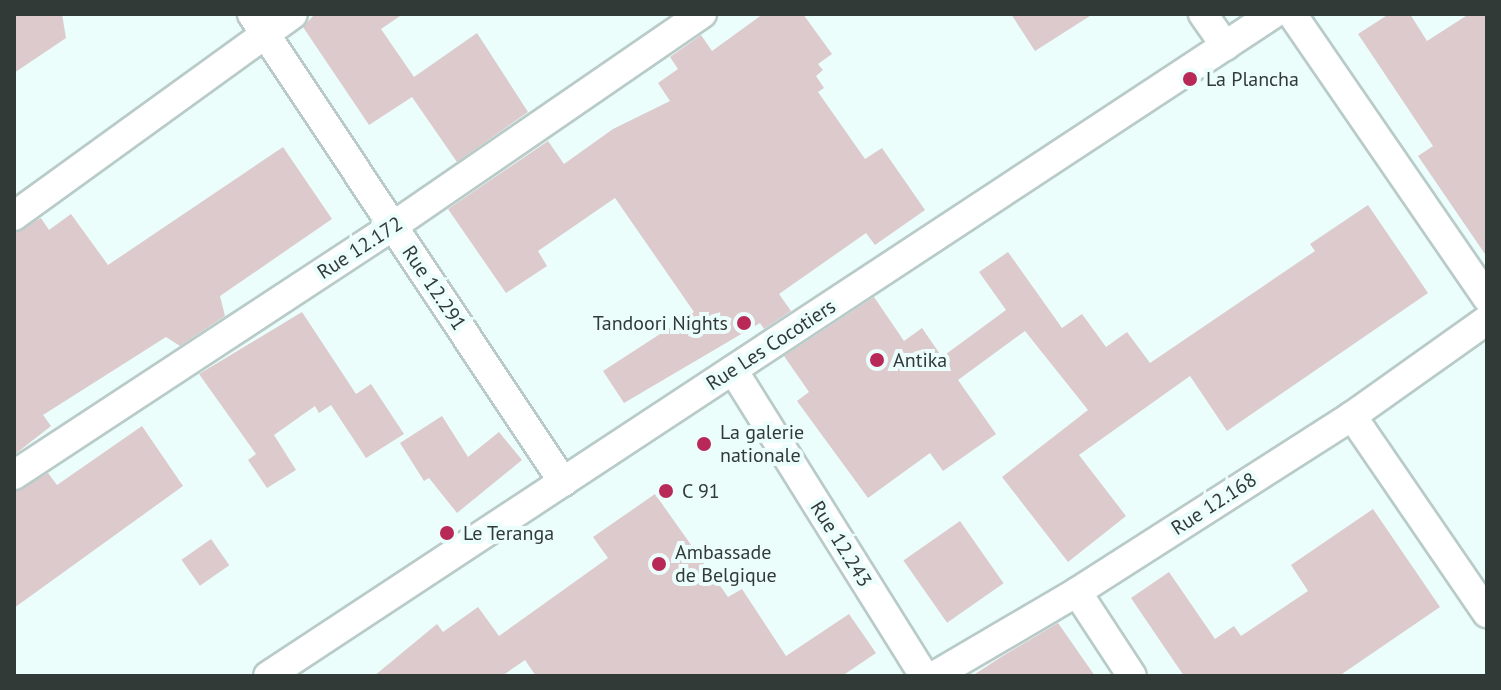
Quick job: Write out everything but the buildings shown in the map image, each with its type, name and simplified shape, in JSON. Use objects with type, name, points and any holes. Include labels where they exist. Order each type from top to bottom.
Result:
[{"type":"street","points":[[14,216],[258,23],[293,14]]},
{"type":"street","name":"Rue 12.172","points":[[14,475],[393,226],[702,14]]},
{"type":"street","points":[[1203,14],[1225,46]]},
{"type":"street","name":"Rue Les Cocotiers","points":[[268,676],[1273,14]]},
{"type":"street","points":[[1292,14],[1487,298]]},
{"type":"street","name":"Rue 12.291","points":[[258,23],[563,482]]},
{"type":"street","name":"Rue 12.168","points":[[934,676],[1077,592],[1352,416],[1487,320]]},
{"type":"street","name":"Rue 12.243","points":[[733,370],[924,676]]},
{"type":"street","points":[[1352,416],[1487,613]]},
{"type":"street","points":[[1077,592],[1132,676]]},
{"type":"place","name":"La Plancha","points":[[1190,79]]},
{"type":"place","name":"Tandoori Nights","points":[[744,323]]},
{"type":"place","name":"Antika","points":[[877,360]]},
{"type":"place","name":"La galerie nationale","points":[[704,444]]},
{"type":"place","name":"C 91","points":[[666,491]]},
{"type":"place","name":"Le Teranga","points":[[447,533]]},
{"type":"place","name":"Ambassade de Belgique","points":[[659,564]]}]
